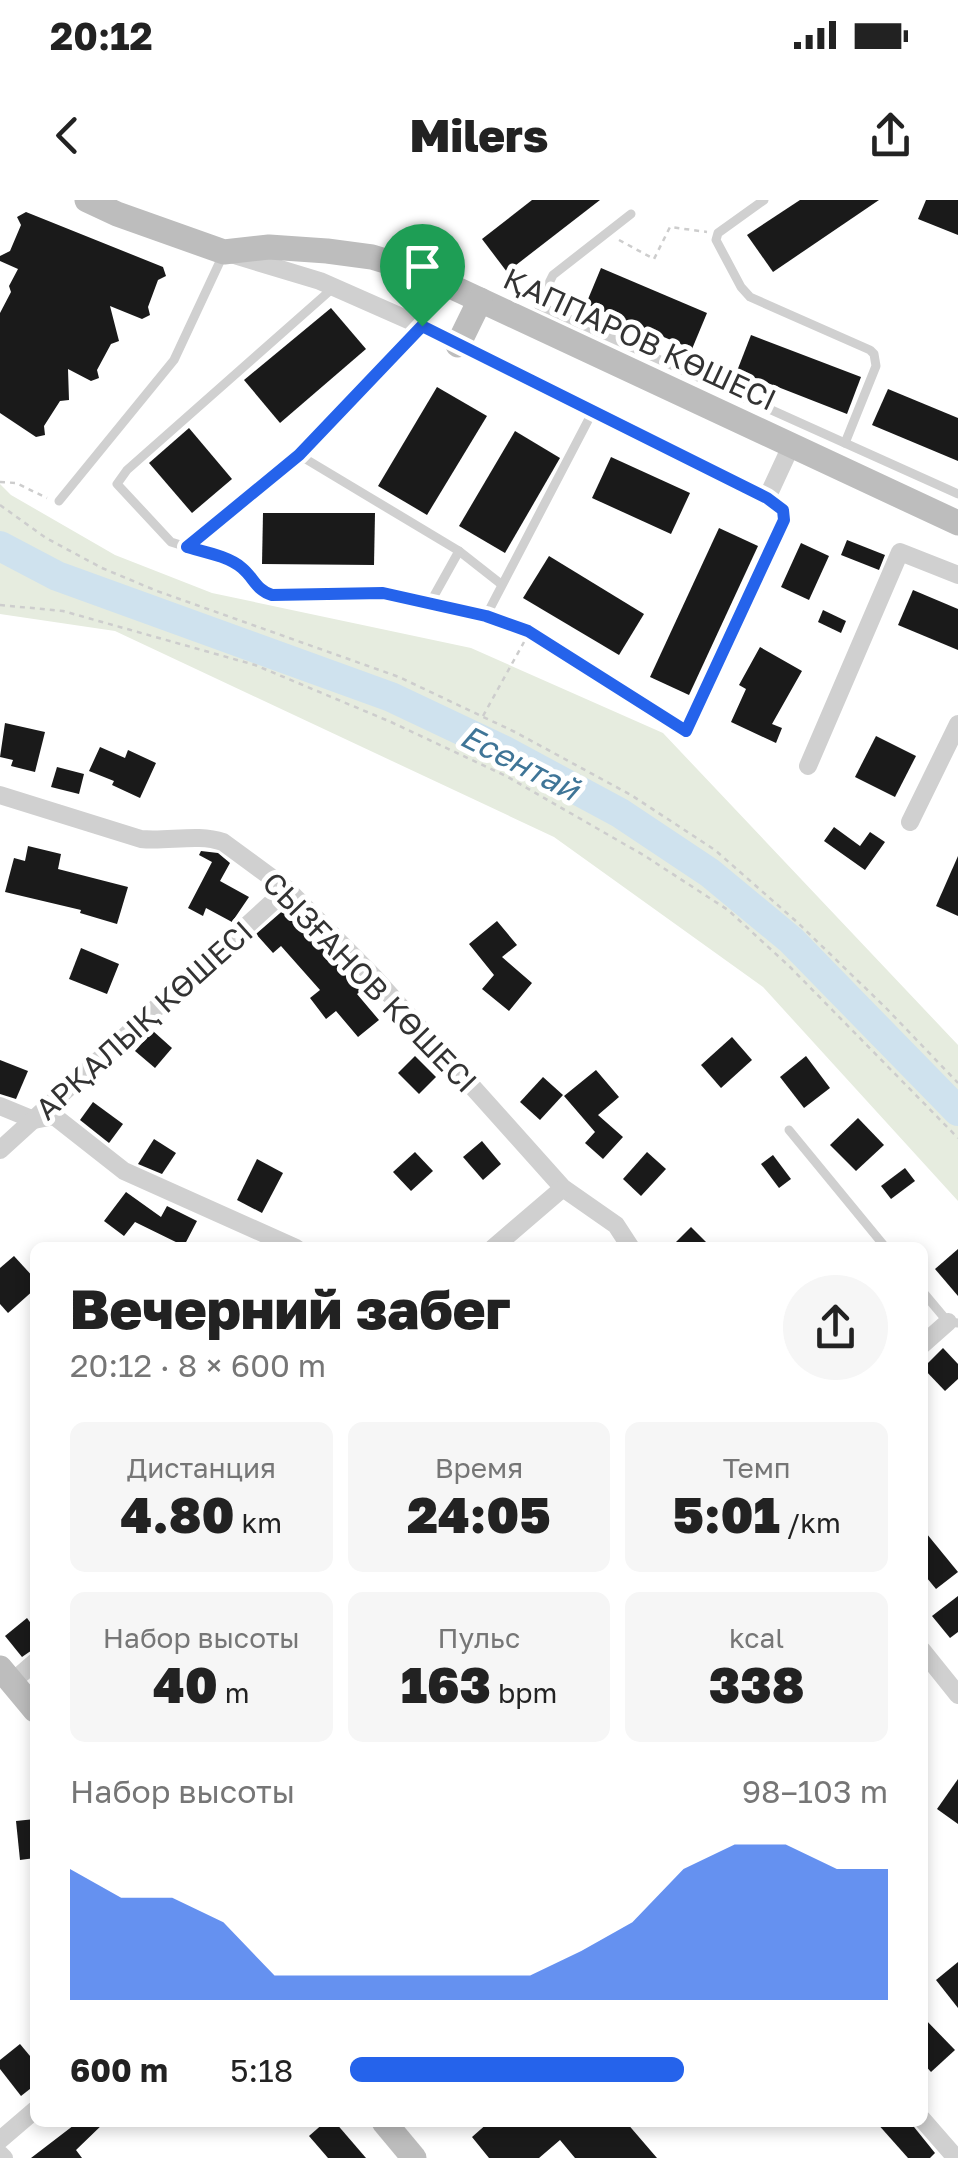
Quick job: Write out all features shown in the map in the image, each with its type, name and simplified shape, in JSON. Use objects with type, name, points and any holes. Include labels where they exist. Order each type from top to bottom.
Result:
[{"type":"street","name":"ҚАППАРОВ КӨШЕСІ","points":[[87,200],[224,252],[320,281],[422,326],[767,498]]},
{"type":"street","name":"ҚАППАРОВ КӨШЕСІ","points":[[224,252],[269,247],[372,258],[418,270],[480,300],[688,385],[791,446],[958,524]]},
{"type":"street","points":[[458,345],[480,300]]},
{"type":"street","points":[[686,731],[784,520],[783,510],[767,498],[791,446]]},
{"type":"street","points":[[808,766],[900,552],[958,575]]},
{"type":"street","points":[[910,822],[958,724]]},
{"type":"street","name":"СЫЗҒАНОВ КӨШЕСІ","points":[[0,795],[141,838],[218,839],[287,889],[374,977],[564,1188],[616,1224],[627,1242]]},
{"type":"street","name":"АРҚАЛЫҚ КӨШЕСІ","points":[[0,1150],[287,889]]},
{"type":"street","points":[[0,1106],[34,1120],[54,1116],[124,1171],[283,1242]]},
{"type":"street","points":[[500,1242],[564,1188]]},
{"type":"street","points":[[928,1341],[953,1322]]},
{"type":"street","points":[[928,1658],[958,1695]]},
{"type":"street","points":[[30,1664],[6,1675],[30,1704]]},
{"type":"street","points":[[0,2140],[30,2114]]},
{"type":"street","points":[[928,2126],[956,2158]]},
{"type":"street","points":[[388,2127],[414,2158]]},
{"type":"lane","points":[[764,200],[718,233],[716,240],[740,288],[750,297],[874,354],[876,366],[846,443]]},
{"type":"lane","points":[[631,214],[553,275],[538,305],[688,385],[846,443],[958,494]]},
{"type":"lane","points":[[58,500],[174,360],[224,252]]},
{"type":"lane","points":[[332,288],[117,484],[171,542],[232,561],[244,569],[261,591],[272,595],[383,593],[486,616],[528,631],[686,731]]},
{"type":"lane","points":[[187,547],[299,455],[422,326]]},
{"type":"lane","points":[[486,616],[593,410]]},
{"type":"lane","points":[[299,455],[459,551],[501,584]]},
{"type":"lane","points":[[430,603],[459,551]]},
{"type":"lane","points":[[789,1130],[881,1242]]},
{"type":"lane","points":[[928,1298],[953,1322]]},
{"type":"path","points":[[606,233],[654,259],[670,228],[718,233]]},
{"type":"path","points":[[0,482],[16,483],[41,497],[58,500]]},
{"type":"path","points":[[0,506],[46,538],[102,568],[399,676],[631,795],[716,850],[798,922],[958,1083]]},
{"type":"path","points":[[0,605],[63,611],[255,665],[506,776],[728,910],[790,967],[958,1138]]},
{"type":"path","points":[[483,716],[528,631]]},
{"type":"shaded area","points":[[0,484],[11,495],[115,555],[212,593],[471,648],[663,733],[958,1045],[958,1201],[763,987],[554,837],[115,631],[0,614]]},
{"type":"building","points":[[532,200],[600,200],[507,272],[482,239]]},
{"type":"building","points":[[800,200],[879,200],[773,272],[747,235]]},
{"type":"building","points":[[926,200],[958,200],[958,235],[918,219]]},
{"type":"building","points":[[26,212],[163,267],[166,276],[158,280],[148,307],[150,315],[142,319],[110,306],[119,341],[111,344],[97,370],[99,378],[91,381],[68,369],[69,400],[60,401],[44,426],[45,435],[36,437],[0,413],[0,313],[18,269],[0,261],[0,256],[10,251],[21,225],[17,217]]},
{"type":"building","points":[[601,268],[707,313],[692,349],[586,304]]},
{"type":"building","points":[[331,308],[366,349],[280,423],[244,380]]},
{"type":"building","points":[[751,335],[861,377],[847,414],[737,371]]},
{"type":"building","points":[[437,387],[487,416],[427,515],[378,486]]},
{"type":"building","points":[[888,389],[958,418],[958,461],[872,425]]},
{"type":"building","points":[[189,428],[232,479],[192,513],[149,463]]},
{"type":"building","points":[[515,431],[560,458],[505,553],[459,526]]},
{"type":"building","points":[[611,457],[690,493],[671,534],[592,498]]},
{"type":"building","points":[[263,513],[375,513],[374,565],[262,564]]},
{"type":"building","points":[[719,528],[758,546],[689,695],[650,677]]},
{"type":"building","points":[[847,540],[885,555],[879,570],[841,555]]},
{"type":"building","points":[[801,543],[829,556],[809,600],[781,587]]},
{"type":"building","points":[[549,556],[644,614],[619,655],[523,598]]},
{"type":"building","points":[[913,590],[958,609],[958,650],[898,625]]},
{"type":"building","points":[[823,610],[846,621],[841,633],[818,622]]},
{"type":"building","points":[[760,647],[802,671],[772,724],[782,728],[776,743],[731,722],[746,689],[739,685]]},
{"type":"building","points":[[5,723],[45,732],[35,772],[11,766],[13,760],[0,757]]},
{"type":"building","points":[[876,736],[916,756],[895,797],[855,777]]},
{"type":"building","points":[[100,747],[125,758],[128,750],[156,763],[140,798],[89,771]]},
{"type":"building","points":[[57,767],[84,774],[79,794],[51,787]]},
{"type":"building","points":[[834,827],[860,846],[870,832],[885,842],[865,870],[824,841]]},
{"type":"building","points":[[28,846],[61,854],[58,869],[128,887],[117,924],[80,913],[81,910],[5,892],[14,858],[25,861]]},
{"type":"building","points":[[201,851],[218,853],[230,863],[220,881],[249,897],[232,922],[206,908],[203,916],[188,908],[212,862],[199,855]]},
{"type":"building","points":[[958,856],[958,916],[936,906]]},
{"type":"building","points":[[287,907],[361,991],[357,994],[379,1020],[358,1037],[336,1011],[326,1019],[310,998],[320,990],[281,946],[273,953],[256,934]]},
{"type":"building","points":[[497,921],[517,945],[502,957],[532,983],[509,1011],[482,989],[494,975],[469,944]]},
{"type":"building","points":[[81,948],[119,964],[107,994],[69,979]]},
{"type":"building","points":[[153,1031],[172,1048],[155,1068],[135,1051]]},
{"type":"building","points":[[732,1037],[752,1060],[721,1088],[701,1065]]},
{"type":"building","points":[[415,1056],[436,1077],[419,1094],[398,1073]]},
{"type":"building","points":[[806,1056],[830,1088],[804,1108],[780,1077]]},
{"type":"building","points":[[0,1060],[28,1071],[16,1099],[0,1094]]},
{"type":"building","points":[[596,1070],[619,1097],[598,1115],[623,1137],[603,1159],[585,1143],[595,1132],[564,1096]]},
{"type":"building","points":[[543,1077],[563,1095],[540,1120],[520,1102]]},
{"type":"building","points":[[93,1102],[123,1124],[109,1143],[80,1120]]},
{"type":"building","points":[[858,1118],[884,1145],[856,1171],[830,1145]]},
{"type":"building","points":[[154,1139],[176,1153],[162,1174],[138,1164]]},
{"type":"building","points":[[482,1141],[501,1164],[483,1180],[463,1157]]},
{"type":"building","points":[[415,1152],[433,1171],[411,1191],[393,1172]]},
{"type":"building","points":[[647,1152],[666,1169],[641,1196],[623,1179]]},
{"type":"building","points":[[773,1155],[791,1179],[779,1188],[761,1164]]},
{"type":"building","points":[[257,1159],[283,1173],[262,1213],[237,1200]]},
{"type":"building","points":[[905,1168],[915,1181],[891,1199],[881,1186]]},
{"type":"building","points":[[126,1192],[161,1217],[167,1206],[197,1221],[186,1242],[176,1242],[135,1222],[124,1236],[104,1221]]},
{"type":"building","points":[[691,1227],[706,1242],[676,1242]]},
{"type":"building","points":[[958,1249],[958,1296],[935,1269]]},
{"type":"building","points":[[14,1256],[30,1274],[30,1293],[8,1313],[0,1304],[0,1268]]},
{"type":"building","points":[[943,1348],[958,1364],[958,1379],[945,1391],[928,1373],[928,1363]]},
{"type":"building","points":[[928,1535],[958,1572],[936,1589],[928,1579]]},
{"type":"building","points":[[958,1596],[958,1632],[950,1638],[932,1616]]},
{"type":"building","points":[[27,1618],[30,1651],[22,1657],[5,1636]]},
{"type":"building","points":[[958,1779],[958,1824],[937,1809]]},
{"type":"building","points":[[30,1820],[30,1859],[20,1860],[16,1821]]},
{"type":"building","points":[[958,1962],[958,2008],[936,1980]]},
{"type":"building","points":[[928,2022],[955,2050],[931,2072],[928,2069]]},
{"type":"building","points":[[20,2044],[30,2056],[30,2089],[21,2096],[0,2069],[0,2060]]},
{"type":"building","points":[[71,2127],[100,2127],[76,2150],[82,2158],[31,2158]]},
{"type":"building","points":[[319,2127],[339,2127],[366,2158],[328,2158],[309,2136]]},
{"type":"building","points":[[483,2127],[630,2127],[657,2158],[575,2158],[560,2140],[539,2158],[489,2158],[472,2137]]},
{"type":"building","points":[[880,2127],[914,2127],[935,2153],[930,2158],[908,2158]]},
{"type":"waterway","name":"Есентай","points":[[0,546],[57,576],[391,697],[503,750],[620,813],[710,873],[791,940],[958,1111]]},
{"type":"route","points":[[422,326],[767,498],[783,510],[784,520],[686,731],[528,631],[486,616],[383,593],[272,595],[261,591],[244,569],[232,561],[187,547],[299,455],[422,326]]}]
